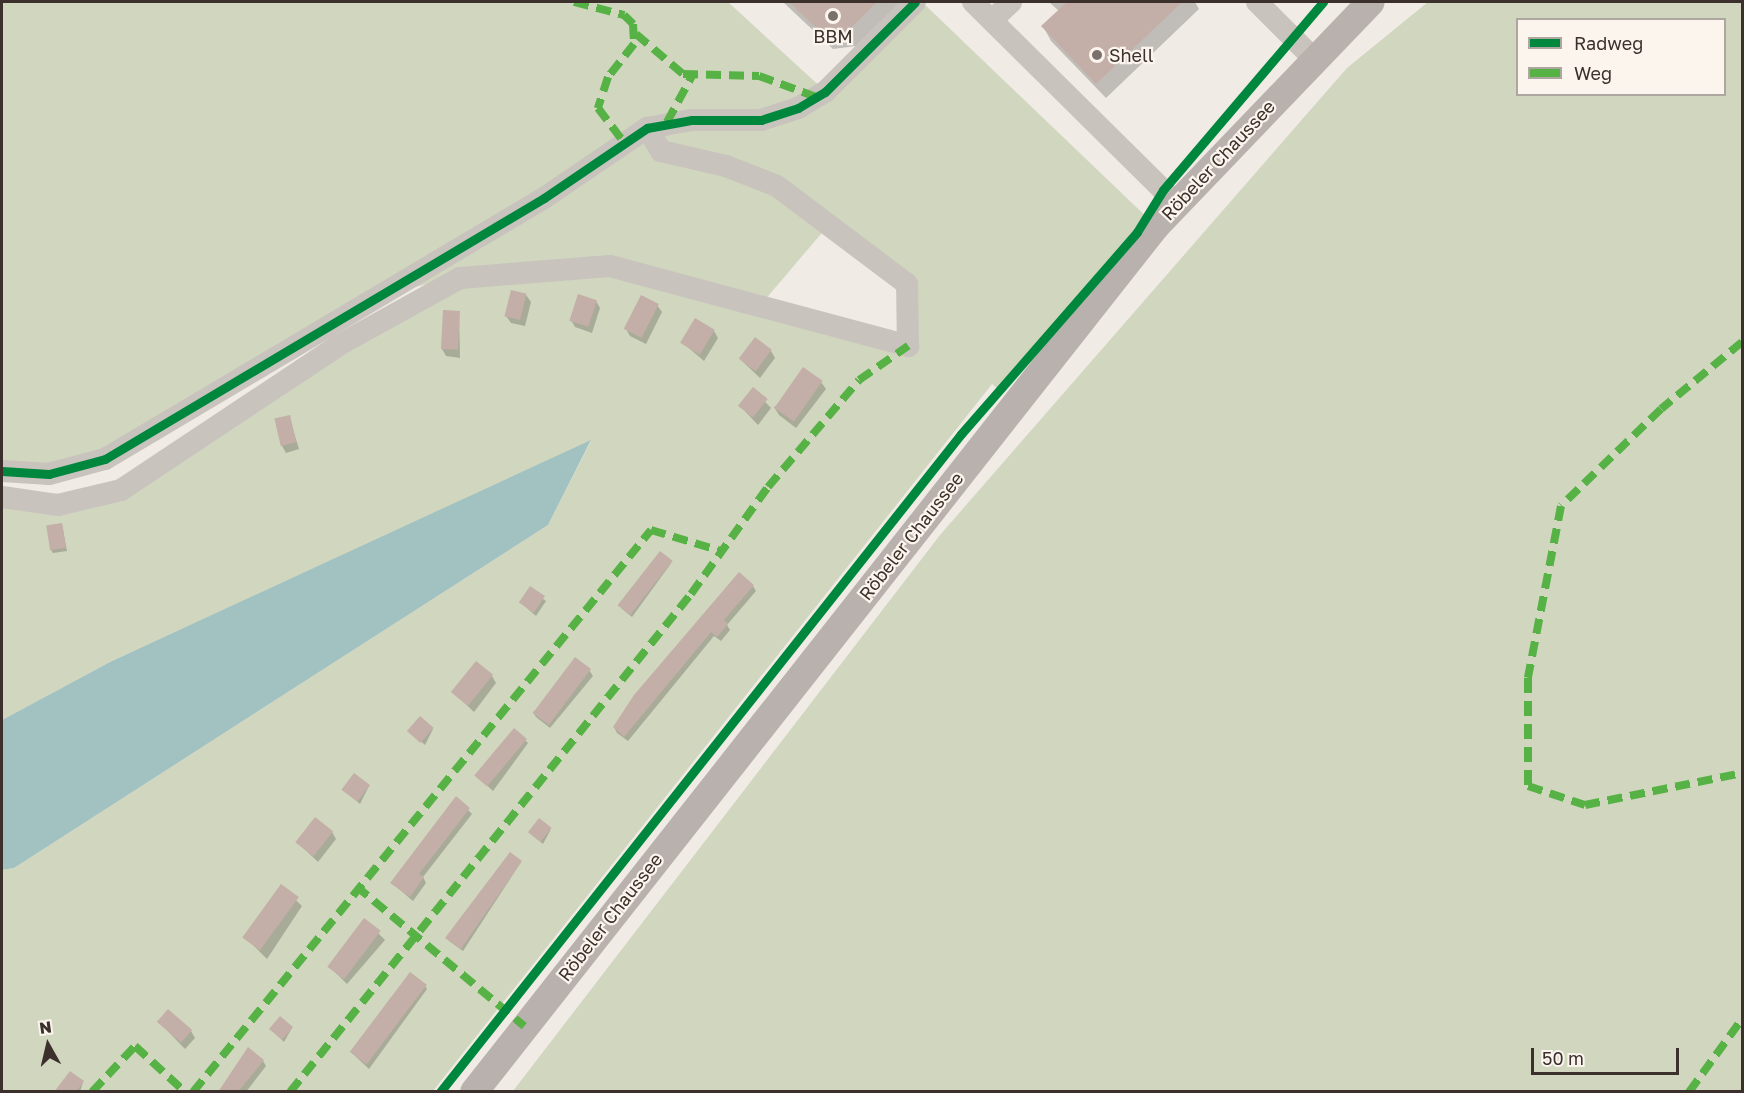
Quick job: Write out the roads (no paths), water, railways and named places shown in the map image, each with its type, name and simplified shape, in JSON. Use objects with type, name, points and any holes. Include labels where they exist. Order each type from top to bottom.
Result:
[{"type":"main road","name":"Röbeler Chaussee","points":[[474,1092],[1176,203],[1313,58],[1371,2]]},
{"type":"street","points":[[2,471],[49,474],[105,459],[544,198],[647,128],[692,120],[761,120],[798,108],[825,92],[915,2]]},
{"type":"street","points":[[973,2],[1176,203]]},
{"type":"street","points":[[992,20],[1011,2]]},
{"type":"street","points":[[1257,2],[1313,58]]},
{"type":"street","points":[[2,496],[58,504],[121,490],[339,345],[460,278],[610,266],[908,346],[907,284],[777,186],[661,151],[647,128]]},
{"type":"water","points":[[591,440],[548,525],[14,868],[2,870],[2,720],[110,662]]},
{"type":"place","name":"BBM","points":[[833,16]]},
{"type":"place","name":"Shell","points":[[1097,55]]}]
